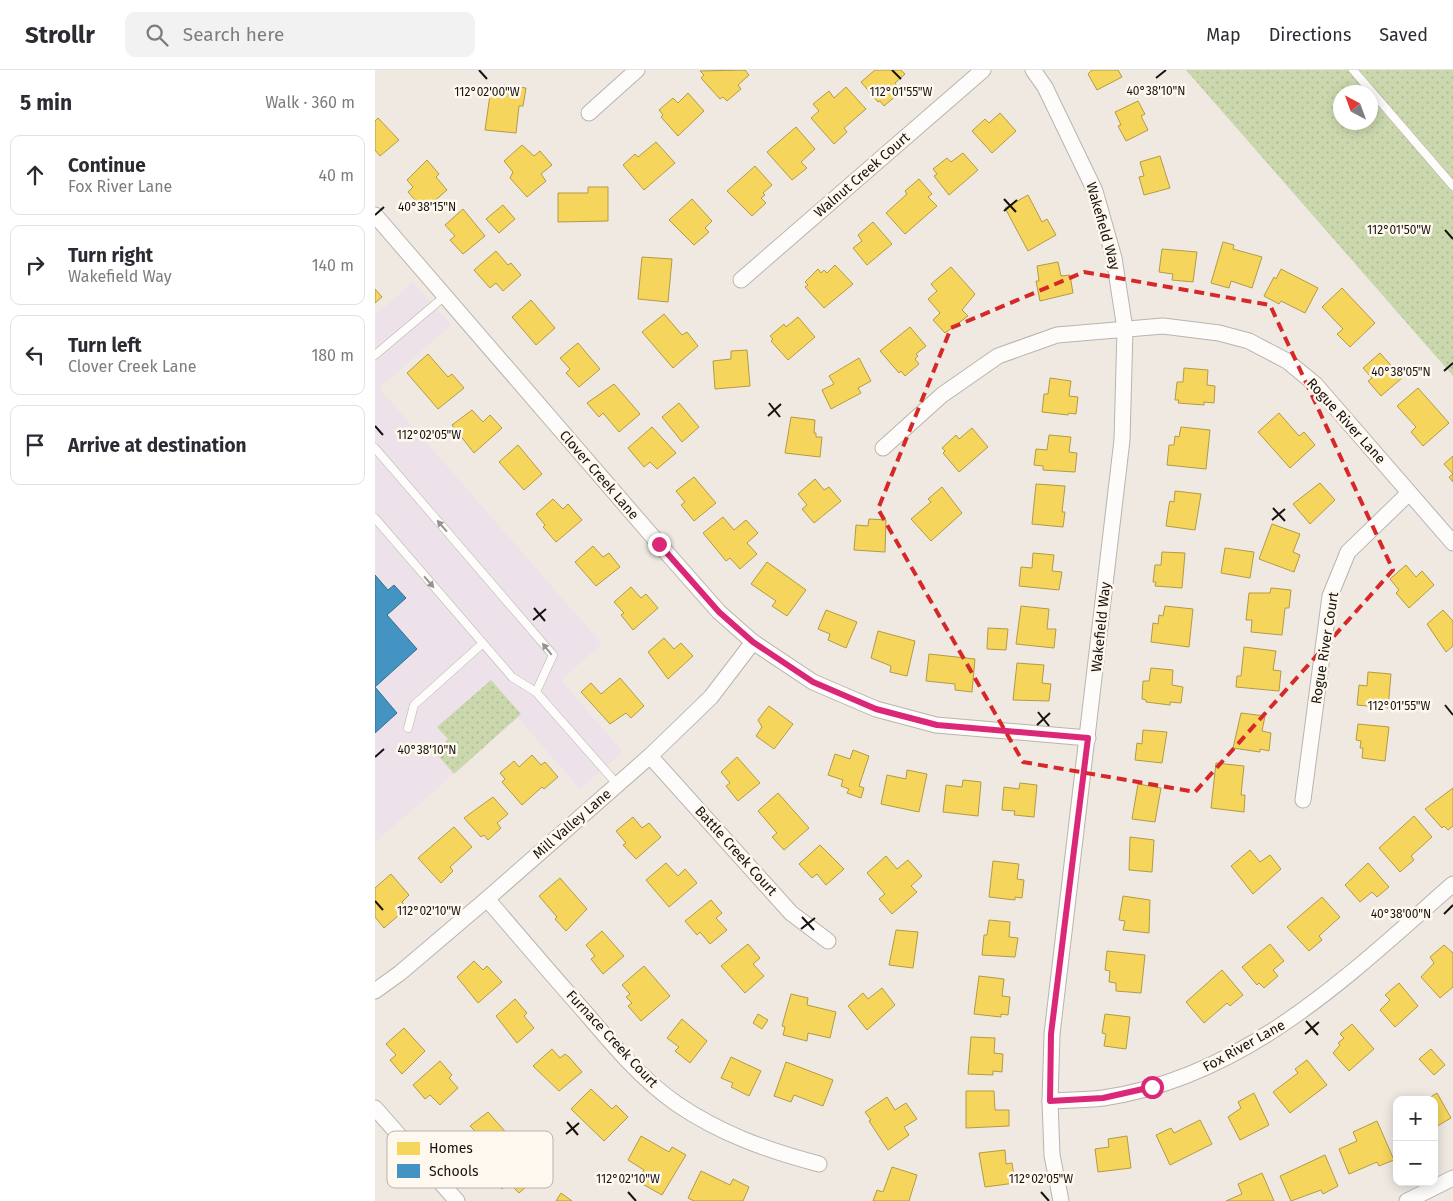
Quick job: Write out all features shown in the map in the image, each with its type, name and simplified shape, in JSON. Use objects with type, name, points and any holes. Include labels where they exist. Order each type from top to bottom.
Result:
[{"type":"street","points":[[589,112],[637,70]]},
{"type":"street","name":"Walnut Creek Court","points":[[741,280],[983,70]]},
{"type":"street","name":"Wakefield Way","points":[[1033,70],[1045,87],[1095,191],[1115,258],[1125,329],[1122,440],[1088,738],[1051,1034],[1050,1101],[1053,1154],[1061,1201]]},
{"type":"street","name":"Clover Creek Lane","points":[[375,215],[701,592],[719,612],[753,642],[813,682],[876,709],[937,725],[1088,738]]},
{"type":"street","name":"Rogue River Lane","points":[[883,448],[942,395],[998,356],[1057,335],[1163,326],[1219,333],[1249,341],[1287,361],[1315,384],[1453,543]]},
{"type":"street","name":"Rogue River Court","points":[[1303,800],[1330,596],[1348,552],[1409,493]]},
{"type":"street","name":"Mill Valley Lane","points":[[375,991],[400,973],[487,899],[650,756],[711,697],[753,642]]},
{"type":"street","name":"Battle Creek Court","points":[[650,756],[791,913],[828,941]]},
{"type":"street","name":"Fox River Lane","points":[[1050,1101],[1103,1098],[1152,1087],[1203,1070],[1273,1033],[1333,989],[1453,884]]},
{"type":"street","name":"Furnace Creek Court","points":[[487,899],[612,1044],[644,1077],[670,1098],[713,1126],[763,1148],[819,1164]]},
{"type":"street","points":[[375,1108],[395,1131]]},
{"type":"street","points":[[1407,1201],[1453,1178]]},
{"type":"street","points":[[446,1188],[457,1201]]},
{"type":"lane","points":[[1353,70],[1453,186]]},
{"type":"lane","points":[[375,355],[445,296]]},
{"type":"lane","points":[[375,448],[553,655],[536,692]]},
{"type":"lane","points":[[375,518],[512,677],[536,692],[617,784]]},
{"type":"lane","points":[[408,728],[414,705],[482,644]]},
{"type":"highlighted area","points":[[1084,272],[1270,305],[1393,570],[1195,792],[1023,762],[878,509],[951,328]]},
{"type":"shaded area","points":[[413,282],[451,325],[379,388],[602,644],[561,680],[623,752],[580,789],[518,718],[375,842],[375,315]]},
{"type":"green space","points":[[1186,70],[1453,70],[1453,376]]},
{"type":"green space","points":[[491,680],[521,714],[454,774],[435,752],[448,739],[437,727]]},
{"type":"building: Homes","points":[[745,70],[749,75],[738,85],[741,89],[727,101],[723,97],[720,99],[701,78],[704,75],[700,71]]},
{"type":"building: Homes","points":[[875,70],[901,70],[905,74],[895,83],[897,86],[894,89],[898,94],[884,106],[880,101],[878,102],[861,82]]},
{"type":"building: Homes","points":[[1092,70],[1118,70],[1122,77],[1097,90],[1088,74]]},
{"type":"building: Homes","points":[[504,85],[526,88],[523,106],[519,106],[516,133],[485,130],[491,88],[503,90]]},
{"type":"building: Homes","points":[[846,87],[866,109],[844,128],[847,132],[834,144],[811,118],[819,111],[813,104],[829,91],[834,98]]},
{"type":"building: Homes","points":[[688,93],[704,111],[678,136],[661,117],[663,115],[659,110],[673,98],[678,103]]},
{"type":"building: Homes","points":[[1138,101],[1145,114],[1141,116],[1148,130],[1126,141],[1118,126],[1121,125],[1115,112]]},
{"type":"building: Homes","points":[[1000,113],[1016,131],[992,153],[972,131],[985,119],[989,123]]},
{"type":"building: Homes","points":[[378,118],[399,140],[380,156],[375,150],[375,121]]},
{"type":"building: Homes","points":[[796,127],[815,149],[801,162],[807,168],[792,180],[767,152]]},
{"type":"building: Homes","points":[[656,142],[675,163],[644,190],[623,165],[635,154],[638,157]]},
{"type":"building: Homes","points":[[522,145],[534,156],[540,151],[552,165],[541,174],[546,181],[527,197],[510,178],[513,172],[504,161]]},
{"type":"building: Homes","points":[[963,153],[978,170],[949,195],[934,176],[937,174],[933,169],[947,158],[951,162]]},
{"type":"building: Homes","points":[[1160,156],[1170,188],[1144,195],[1139,177],[1144,176],[1140,162]]},
{"type":"building: Homes","points":[[427,160],[439,174],[436,177],[447,190],[424,210],[408,192],[413,187],[407,180]]},
{"type":"building: Homes","points":[[755,166],[772,185],[763,193],[765,195],[761,198],[766,203],[752,216],[727,191]]},
{"type":"building: Homes","points":[[919,179],[932,194],[928,197],[937,206],[905,234],[886,213],[907,194],[905,191]]},
{"type":"building: Homes","points":[[588,187],[608,187],[608,221],[558,222],[558,193],[588,193]]},
{"type":"building: Homes","points":[[1028,195],[1042,222],[1047,219],[1056,235],[1028,251],[1005,208]]},
{"type":"building: Homes","points":[[692,199],[712,221],[705,228],[709,232],[694,245],[669,220]]},
{"type":"building: Homes","points":[[503,205],[515,219],[499,233],[486,219]]},
{"type":"building: Homes","points":[[463,209],[485,236],[463,254],[450,240],[455,236],[445,225]]},
{"type":"building: Homes","points":[[873,222],[892,244],[867,265],[853,248],[862,241],[858,235]]},
{"type":"building: Homes","points":[[1223,242],[1234,245],[1233,249],[1262,257],[1252,288],[1231,281],[1229,288],[1211,283]]},
{"type":"building: Homes","points":[[1162,249],[1197,252],[1193,282],[1172,280],[1173,274],[1159,272]]},
{"type":"building: Homes","points":[[496,251],[508,265],[511,263],[521,275],[503,291],[496,283],[490,288],[474,270]]},
{"type":"building: Homes","points":[[642,257],[672,259],[668,302],[638,299]]},
{"type":"building: Homes","points":[[1058,262],[1061,276],[1070,275],[1073,293],[1040,301],[1036,281],[1039,281],[1037,266]]},
{"type":"building: Homes","points":[[835,265],[853,284],[824,308],[805,287],[808,285],[805,282],[818,269],[821,273],[824,270],[827,273]]},
{"type":"building: Homes","points":[[951,267],[975,294],[962,310],[968,316],[945,333],[933,320],[940,313],[928,299],[937,291],[931,284]]},
{"type":"building: Homes","points":[[1281,269],[1318,288],[1305,313],[1281,301],[1279,304],[1264,296],[1274,277],[1276,279]]},
{"type":"building: Homes","points":[[1342,288],[1375,323],[1350,347],[1337,334],[1343,329],[1322,307]]},
{"type":"building: Homes","points":[[375,289],[382,297],[375,303]]},
{"type":"building: Homes","points":[[531,300],[555,328],[536,345],[512,317]]},
{"type":"building: Homes","points":[[664,314],[682,335],[687,332],[698,346],[673,368],[642,332]]},
{"type":"building: Homes","points":[[798,317],[815,337],[788,360],[771,341],[773,339],[770,336],[784,324],[786,327]]},
{"type":"building: Homes","points":[[910,327],[926,346],[916,354],[918,356],[915,359],[919,364],[905,376],[901,371],[899,373],[880,351]]},
{"type":"building: Homes","points":[[578,343],[600,369],[579,387],[566,373],[570,369],[560,358]]},
{"type":"building: Homes","points":[[747,350],[750,386],[715,389],[713,361],[731,359],[731,351]]},
{"type":"building: Homes","points":[[1380,353],[1402,378],[1381,396],[1368,381],[1372,378],[1363,368]]},
{"type":"building: Homes","points":[[428,354],[448,377],[452,374],[464,388],[438,409],[407,373]]},
{"type":"building: Homes","points":[[859,358],[871,381],[858,388],[861,393],[831,409],[822,390],[834,384],[829,376]]},
{"type":"building: Homes","points":[[1184,368],[1208,370],[1207,385],[1215,386],[1214,403],[1204,402],[1204,405],[1178,403],[1179,400],[1175,400],[1177,382],[1183,382]]},
{"type":"building: Homes","points":[[1050,378],[1071,381],[1069,396],[1078,397],[1076,414],[1042,412],[1044,394],[1048,394]]},
{"type":"building: Homes","points":[[614,384],[640,414],[619,432],[603,413],[599,417],[587,403]]},
{"type":"building: Homes","points":[[1418,388],[1449,423],[1423,446],[1411,432],[1416,427],[1397,406]]},
{"type":"building: Homes","points":[[679,403],[699,427],[682,442],[662,417]]},
{"type":"building: Homes","points":[[472,410],[483,422],[490,415],[502,428],[474,453],[452,425]]},
{"type":"building: Homes","points":[[1279,413],[1299,436],[1304,432],[1315,445],[1290,468],[1258,432]]},
{"type":"building: Homes","points":[[791,417],[815,420],[814,433],[816,433],[816,437],[822,437],[820,457],[785,453]]},
{"type":"building: Homes","points":[[652,427],[676,453],[657,469],[650,462],[644,467],[628,448]]},
{"type":"building: Homes","points":[[1181,427],[1210,430],[1206,469],[1167,465],[1169,445],[1174,445],[1175,436],[1179,437]]},
{"type":"building: Homes","points":[[972,428],[988,447],[959,472],[943,453],[945,451],[942,448],[956,435],[959,439]]},
{"type":"building: Homes","points":[[1049,435],[1071,437],[1069,452],[1077,453],[1075,472],[1043,470],[1043,466],[1034,465],[1036,449],[1047,450]]},
{"type":"building: Homes","points":[[518,445],[542,474],[524,490],[499,462]]},
{"type":"building: Homes","points":[[1453,456],[1453,474],[1444,464]]},
{"type":"building: Homes","points":[[1453,474],[1453,482],[1449,477]]},
{"type":"building: Homes","points":[[694,477],[716,503],[694,521],[681,505],[685,502],[676,491]]},
{"type":"building: Homes","points":[[815,479],[824,490],[829,487],[841,501],[814,523],[802,509],[807,505],[798,494]]},
{"type":"building: Homes","points":[[1320,483],[1335,500],[1310,524],[1293,504]]},
{"type":"building: Homes","points":[[1036,484],[1065,486],[1062,512],[1065,512],[1063,527],[1032,524]]},
{"type":"building: Homes","points":[[942,487],[962,513],[931,541],[911,519],[931,502],[928,499]]},
{"type":"building: Homes","points":[[1175,491],[1201,494],[1195,530],[1166,526],[1170,501],[1174,502]]},
{"type":"building: Homes","points":[[553,499],[563,509],[568,504],[582,520],[556,542],[543,527],[545,525],[536,514]]},
{"type":"building: Homes","points":[[723,517],[734,530],[746,520],[758,533],[747,543],[757,554],[740,569],[730,558],[726,561],[703,533]]},
{"type":"building: Homes","points":[[869,519],[886,520],[885,552],[854,550],[856,525],[868,526]]},
{"type":"building: Homes","points":[[1272,524],[1300,534],[1293,552],[1300,555],[1294,572],[1259,559]]},
{"type":"building: Homes","points":[[593,546],[603,557],[609,553],[620,567],[596,586],[575,562]]},
{"type":"building: Homes","points":[[1225,548],[1254,552],[1250,578],[1221,573]]},
{"type":"building: Homes","points":[[1162,552],[1185,553],[1182,588],[1155,586],[1156,582],[1153,582],[1155,565],[1161,565]]},
{"type":"building: Homes","points":[[1033,553],[1054,555],[1052,571],[1062,572],[1059,590],[1019,586],[1021,567],[1032,568]]},
{"type":"building: Homes","points":[[767,562],[806,590],[787,616],[772,606],[776,601],[751,584]]},
{"type":"building: Homes","points":[[1406,565],[1416,577],[1422,571],[1434,585],[1409,608],[1396,593],[1399,590],[1390,579]]},
{"type":"building: Homes","points":[[631,587],[641,598],[646,594],[658,608],[633,630],[621,615],[624,613],[614,602]]},
{"type":"building: Homes","points":[[1271,588],[1291,590],[1289,608],[1285,608],[1282,635],[1251,632],[1252,620],[1246,620],[1249,593],[1270,593]]},
{"type":"building: Homes","points":[[1021,606],[1049,609],[1047,629],[1056,629],[1054,648],[1016,644]]},
{"type":"building: Homes","points":[[1165,606],[1193,609],[1189,647],[1151,642],[1153,623],[1158,624],[1159,615],[1163,616]]},
{"type":"building: Homes","points":[[826,610],[857,622],[846,648],[828,640],[830,634],[818,629]]},
{"type":"building: Homes","points":[[1443,610],[1453,621],[1453,646],[1446,652],[1427,624]]},
{"type":"building: Homes","points":[[988,628],[1008,629],[1006,650],[987,649]]},
{"type":"building: Homes","points":[[878,631],[915,641],[907,676],[890,672],[891,666],[871,658]]},
{"type":"building: Homes","points":[[664,638],[674,649],[681,643],[693,656],[668,679],[648,652]]},
{"type":"building: Homes","points":[[1244,647],[1276,651],[1273,670],[1281,671],[1279,691],[1236,687],[1237,676],[1241,676]]},
{"type":"building: Homes","points":[[929,654],[975,659],[972,692],[955,690],[955,684],[926,681]]},
{"type":"building: Homes","points":[[1017,663],[1044,665],[1042,683],[1051,684],[1049,701],[1013,700]]},
{"type":"building: Homes","points":[[1151,668],[1173,670],[1172,685],[1183,687],[1181,703],[1170,702],[1170,705],[1146,702],[1146,700],[1142,699],[1143,681],[1149,681]]},
{"type":"building: Homes","points":[[1368,672],[1391,674],[1388,708],[1357,705],[1359,685],[1367,686]]},
{"type":"building: Homes","points":[[620,678],[644,706],[631,718],[626,713],[610,724],[581,692],[591,683],[601,694]]},
{"type":"building: Homes","points":[[769,706],[793,724],[774,749],[756,736],[762,727],[758,720]]},
{"type":"building: Homes","points":[[1241,713],[1265,716],[1262,731],[1271,733],[1269,751],[1260,749],[1260,752],[1233,748]]},
{"type":"building: Homes","points":[[1358,724],[1389,727],[1385,761],[1362,758],[1363,748],[1360,748],[1361,741],[1356,740]]},
{"type":"building: Homes","points":[[1143,730],[1167,732],[1162,763],[1135,760],[1137,743],[1142,744]]},
{"type":"building: Homes","points":[[853,750],[869,756],[859,786],[864,788],[861,798],[847,793],[849,789],[841,786],[843,780],[828,775],[835,754],[850,759]]},
{"type":"building: Homes","points":[[532,755],[541,765],[545,762],[558,777],[544,789],[542,787],[522,805],[502,782],[505,779],[500,773],[514,761],[519,767]]},
{"type":"building: Homes","points":[[737,757],[760,783],[738,801],[726,786],[730,783],[721,772]]},
{"type":"building: Homes","points":[[1216,763],[1244,766],[1241,795],[1245,795],[1244,812],[1211,808]]},
{"type":"building: Homes","points":[[907,770],[927,774],[919,812],[881,804],[887,775],[906,779]]},
{"type":"building: Homes","points":[[963,780],[981,782],[978,816],[943,812],[946,785],[962,787]]},
{"type":"building: Homes","points":[[1020,783],[1037,785],[1034,817],[1014,815],[1015,811],[1002,810],[1004,787],[1019,789]]},
{"type":"building: Homes","points":[[1138,784],[1161,788],[1155,822],[1132,819]]},
{"type":"building: Homes","points":[[1453,788],[1453,826],[1448,830],[1444,826],[1442,828],[1425,809]]},
{"type":"building: Homes","points":[[778,793],[809,828],[784,850],[772,837],[777,833],[758,811]]},
{"type":"building: Homes","points":[[493,797],[508,814],[497,823],[501,828],[488,840],[484,835],[481,837],[464,818]]},
{"type":"building: Homes","points":[[1414,816],[1432,837],[1411,856],[1414,860],[1400,872],[1379,848]]},
{"type":"building: Homes","points":[[633,817],[642,828],[649,823],[661,837],[636,859],[623,845],[626,843],[616,831]]},
{"type":"building: Homes","points":[[454,827],[472,847],[450,867],[453,871],[441,883],[418,858]]},
{"type":"building: Homes","points":[[1130,837],[1154,840],[1152,872],[1129,870]]},
{"type":"building: Homes","points":[[820,845],[844,869],[826,885],[817,874],[812,878],[799,864]]},
{"type":"building: Homes","points":[[1250,850],[1260,862],[1270,855],[1281,869],[1253,894],[1231,866]]},
{"type":"building: Homes","points":[[886,856],[897,869],[908,860],[922,876],[911,886],[917,892],[892,914],[879,899],[885,894],[867,873]]},
{"type":"building: Homes","points":[[993,861],[1019,864],[1017,879],[1024,880],[1022,898],[1015,897],[1015,900],[989,897]]},
{"type":"building: Homes","points":[[666,863],[678,876],[685,869],[697,883],[669,907],[646,880]]},
{"type":"building: Homes","points":[[1368,863],[1389,887],[1377,897],[1372,892],[1360,902],[1345,885]]},
{"type":"building: Homes","points":[[391,874],[409,895],[402,902],[407,908],[384,928],[375,917],[375,888]]},
{"type":"building: Homes","points":[[560,878],[587,909],[566,931],[539,896]]},
{"type":"building: Homes","points":[[1123,896],[1150,900],[1149,933],[1123,930],[1125,921],[1119,920]]},
{"type":"building: Homes","points":[[1322,897],[1340,917],[1319,936],[1322,940],[1309,951],[1287,927]]},
{"type":"building: Homes","points":[[711,900],[722,913],[716,918],[727,930],[710,944],[700,932],[697,935],[685,921]]},
{"type":"building: Homes","points":[[989,920],[1010,922],[1009,937],[1018,938],[1015,957],[982,955],[984,935],[987,935]]},
{"type":"building: Homes","points":[[896,930],[918,932],[913,968],[889,965]]},
{"type":"building: Homes","points":[[602,931],[624,956],[603,974],[591,959],[595,956],[586,945]]},
{"type":"building: Homes","points":[[748,944],[760,958],[753,964],[764,976],[745,993],[721,966]]},
{"type":"building: Homes","points":[[1270,944],[1284,961],[1273,970],[1278,976],[1264,988],[1259,983],[1257,985],[1242,967]]},
{"type":"building: Homes","points":[[1444,945],[1453,953],[1453,987],[1440,998],[1421,977],[1434,963],[1430,957]]},
{"type":"building: Homes","points":[[1107,951],[1145,955],[1141,993],[1116,991],[1116,983],[1109,982],[1110,971],[1105,970]]},
{"type":"building: Homes","points":[[474,961],[483,970],[487,966],[502,982],[478,1003],[457,977]]},
{"type":"building: Homes","points":[[644,966],[670,996],[641,1021],[628,1006],[632,1003],[626,997],[630,994],[622,985]]},
{"type":"building: Homes","points":[[1222,970],[1243,995],[1230,1006],[1227,1003],[1204,1023],[1186,1002]]},
{"type":"building: Homes","points":[[979,976],[1004,979],[1002,996],[1010,997],[1008,1015],[1001,1014],[1001,1017],[974,1014]]},
{"type":"building: Homes","points":[[1399,983],[1418,1006],[1395,1027],[1380,1010],[1390,1000],[1385,995]]},
{"type":"building: Homes","points":[[882,988],[895,1005],[867,1030],[848,1006],[863,993],[868,999]]},
{"type":"building: Homes","points":[[791,994],[808,998],[807,1005],[836,1012],[830,1038],[808,1033],[807,1041],[783,1035],[785,1027],[782,1026]]},
{"type":"building: Homes","points":[[515,999],[527,1013],[524,1016],[534,1028],[517,1043],[496,1016]]},
{"type":"building: Homes","points":[[758,1014],[768,1020],[762,1029],[753,1023]]},
{"type":"building: Homes","points":[[1105,1014],[1130,1017],[1126,1049],[1104,1046],[1106,1034],[1102,1033]]},
{"type":"building: Homes","points":[[682,1019],[707,1041],[690,1063],[675,1051],[679,1047],[667,1038]]},
{"type":"building: Homes","points":[[1352,1024],[1374,1049],[1349,1071],[1333,1053],[1340,1045],[1338,1043],[1344,1038],[1340,1034]]},
{"type":"building: Homes","points":[[404,1028],[425,1051],[402,1074],[390,1060],[396,1055],[386,1044]]},
{"type":"building: Homes","points":[[971,1037],[995,1038],[994,1053],[1003,1054],[1002,1072],[993,1071],[993,1075],[968,1074]]},
{"type":"building: Homes","points":[[552,1049],[560,1058],[565,1054],[569,1057],[582,1072],[559,1091],[533,1066]]},
{"type":"building: Homes","points":[[1431,1049],[1445,1065],[1434,1075],[1419,1059]]},
{"type":"building: Homes","points":[[731,1057],[761,1071],[749,1096],[731,1087],[733,1083],[721,1078]]},
{"type":"building: Homes","points":[[1307,1060],[1327,1085],[1290,1113],[1273,1092],[1298,1073],[1295,1069]]},
{"type":"building: Homes","points":[[440,1061],[452,1075],[449,1078],[458,1088],[440,1105],[430,1095],[425,1099],[413,1085]]},
{"type":"building: Homes","points":[[786,1062],[833,1080],[823,1106],[794,1095],[791,1102],[774,1096]]},
{"type":"building: Homes","points":[[591,1089],[612,1109],[616,1105],[628,1117],[604,1141],[571,1109]]},
{"type":"building: Homes","points":[[966,1091],[994,1091],[995,1110],[1009,1110],[1009,1126],[966,1128]]},
{"type":"building: Homes","points":[[1254,1093],[1269,1125],[1240,1140],[1228,1117],[1241,1108],[1238,1102]]},
{"type":"building: Homes","points":[[1437,1093],[1451,1118],[1438,1126],[1438,1096],[1432,1096]]},
{"type":"building: Homes","points":[[887,1097],[895,1110],[906,1103],[917,1119],[904,1127],[909,1135],[888,1150],[865,1112]]},
{"type":"building: Homes","points":[[488,1112],[505,1131],[475,1131],[470,1126]]},
{"type":"building: Homes","points":[[1200,1120],[1212,1144],[1170,1165],[1156,1135],[1171,1128],[1174,1133]]},
{"type":"building: Homes","points":[[1377,1121],[1393,1160],[1379,1166],[1377,1162],[1349,1174],[1339,1149],[1357,1141],[1353,1132]]},
{"type":"building: Homes","points":[[641,1136],[669,1152],[672,1147],[686,1155],[662,1195],[637,1181],[644,1170],[628,1160]]},
{"type":"building: Homes","points":[[1127,1136],[1131,1168],[1098,1172],[1095,1149],[1109,1147],[1108,1139]]},
{"type":"building: Homes","points":[[1005,1150],[1006,1164],[1012,1163],[1015,1183],[985,1187],[979,1153]]},
{"type":"building: Homes","points":[[1325,1155],[1338,1186],[1323,1194],[1321,1190],[1291,1201],[1280,1176]]},
{"type":"building: Homes","points":[[892,1167],[917,1175],[909,1201],[873,1201],[877,1190],[883,1192]]},
{"type":"building: Homes","points":[[701,1171],[730,1185],[733,1179],[749,1187],[743,1201],[694,1201],[688,1198]]},
{"type":"building: Homes","points":[[1262,1173],[1274,1201],[1226,1201],[1242,1194],[1238,1184]]},
{"type":"building: Homes","points":[[514,1188],[525,1188],[519,1193]]},
{"type":"building: Homes","points":[[561,1193],[572,1201],[556,1201]]},
{"type":"building: Schools","points":[[375,575],[388,590],[394,585],[406,598],[387,615],[417,649],[375,687]]},
{"type":"building: Schools","points":[[375,687],[397,713],[375,733]]},
{"type":"route","points":[[659,544],[719,612],[753,642],[813,682],[876,709],[937,725],[1088,738],[1051,1034],[1050,1101],[1103,1098],[1152,1087]]}]
